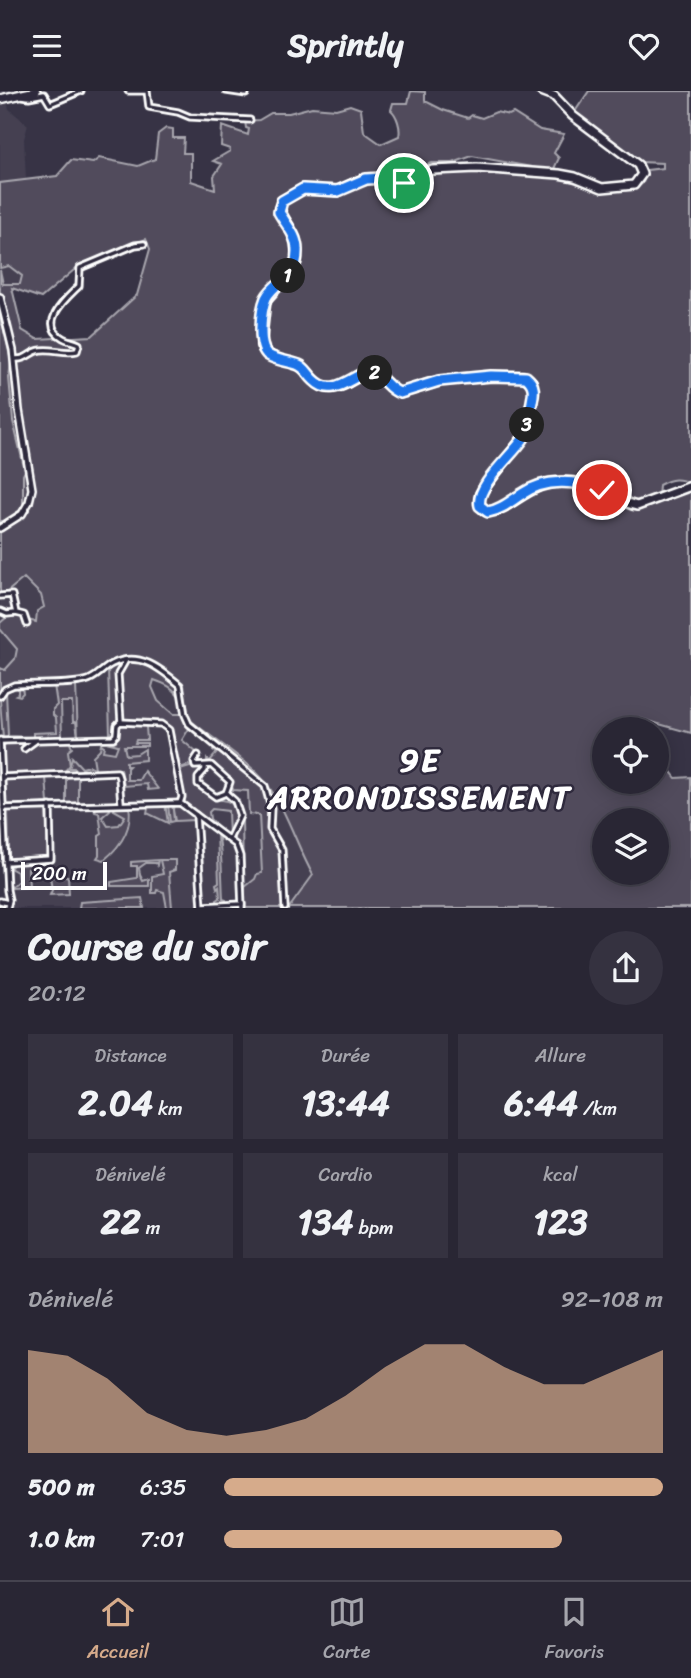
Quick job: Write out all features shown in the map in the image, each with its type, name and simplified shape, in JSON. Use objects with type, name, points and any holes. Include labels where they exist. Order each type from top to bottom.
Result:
[{"type":"main road","points":[[0,99],[36,91]]},
{"type":"main road","points":[[541,91],[554,96],[573,116],[638,165],[642,174],[639,182],[602,188],[575,177],[559,174],[477,168],[426,171],[408,183],[377,178],[361,180],[338,191],[309,188],[299,190],[282,201],[279,208],[295,238],[297,260],[291,273],[266,300],[261,346],[269,355],[303,367],[313,380],[327,388],[343,386],[367,372],[377,374],[388,387],[400,393],[439,381],[491,376],[520,376],[528,379],[533,384],[534,392],[525,433],[480,494],[479,503],[485,511],[497,510],[527,491],[553,483],[578,483],[637,506],[691,486]]},
{"type":"street","points":[[23,93],[29,97],[44,94],[50,104],[81,91]]},
{"type":"street","points":[[128,91],[147,91],[150,108],[196,118],[250,120]]},
{"type":"street","points":[[226,91],[246,94]]},
{"type":"street","points":[[14,359],[24,360],[43,349],[67,353],[77,351],[79,344],[60,336],[53,322],[58,307],[79,286],[80,268],[135,245],[144,244]]},
{"type":"street","points":[[0,297],[14,359],[32,489],[22,514],[0,528]]},
{"type":"street","points":[[0,305],[8,326]]},
{"type":"street","points":[[0,596],[12,595],[16,613]]},
{"type":"street","points":[[0,611],[24,615],[27,624]]},
{"type":"street","points":[[0,696],[5,689],[14,685],[86,681],[113,664],[125,660],[141,660],[155,664],[180,685],[185,715],[190,724],[265,786],[271,808],[270,829],[282,845],[285,908]]},
{"type":"street","points":[[121,722],[118,674],[125,660]]},
{"type":"street","points":[[7,906],[0,740],[113,738],[117,725],[121,722],[161,724],[169,730],[182,797],[180,803]]},
{"type":"street","points":[[23,749],[37,740]]},
{"type":"street","points":[[198,755],[194,765],[211,765],[228,780],[230,787],[226,793],[216,797],[198,784],[198,778],[205,771],[205,766]]},
{"type":"street","points":[[2,777],[117,772],[120,778],[121,803]]},
{"type":"street","points":[[226,793],[235,801],[240,816],[229,839]]},
{"type":"street","points":[[3,808],[180,803],[229,839],[239,851],[242,906],[202,907],[196,815]]},
{"type":"street","points":[[5,862],[51,859],[50,806]]},
{"type":"street","points":[[0,901],[7,906]]},
{"type":"shaded area","points":[[411,91],[425,92],[425,101],[468,118],[472,115],[482,118],[496,112],[509,115],[513,113],[540,130],[564,134],[554,153],[559,158],[553,171],[472,156],[453,163],[431,163],[423,166],[411,179],[378,175],[361,177],[338,188],[309,186],[277,207],[277,212],[296,247],[293,267],[270,291],[259,347],[297,367],[327,390],[372,374],[391,392],[458,381],[524,378],[532,387],[524,433],[479,494],[484,512],[529,491],[556,484],[594,489],[643,507],[691,489],[691,733],[669,727],[669,717],[592,717],[592,794],[669,794],[669,769],[676,778],[691,777],[691,908],[289,908],[313,875],[285,815],[258,774],[189,719],[184,685],[168,672],[141,659],[121,659],[88,679],[61,683],[10,684],[0,691],[0,668],[5,670],[15,659],[17,649],[0,629],[0,623],[14,611],[23,619],[36,622],[37,611],[44,607],[41,595],[24,578],[7,592],[0,593],[0,270],[3,284],[20,284],[22,276],[9,266],[0,268],[0,183],[57,176],[71,160],[93,163],[99,158],[138,166],[155,159],[158,134],[166,128],[173,129],[173,138],[184,138],[183,153],[191,153],[191,181],[215,189],[214,176],[222,164],[213,161],[230,151],[221,146],[222,126],[248,135],[249,129],[246,128],[245,121],[259,120],[271,113],[289,113],[312,107],[336,109],[350,105],[361,109],[364,132],[381,144],[399,136],[398,122],[391,110],[393,103],[408,103]],"holes":[[[146,239],[150,249],[137,295],[92,336],[37,339],[22,330],[12,288],[41,298],[81,264]]]},
{"type":"shaded area","points":[[589,91],[691,91],[691,483],[668,481],[659,485],[658,498],[632,503],[600,486],[538,484],[491,510],[482,505],[482,495],[528,434],[532,379],[491,373],[400,390],[373,370],[342,383],[328,385],[265,349],[263,341],[268,300],[289,279],[300,253],[297,237],[284,217],[282,205],[300,192],[344,192],[362,183],[377,180],[404,185],[432,172],[470,170],[561,178],[600,191],[638,187],[643,183],[647,170],[663,168],[663,163],[639,162],[574,113]]},
{"type":"shaded area","points":[[7,101],[9,109],[28,125],[24,139],[26,179],[0,183],[0,103]]},
{"type":"shaded area","points":[[9,265],[22,276],[20,284],[3,284],[0,268]]},
{"type":"shaded area","points":[[24,577],[41,595],[44,608],[36,623],[9,617],[0,623],[0,593],[7,592]]},
{"type":"shaded area","points":[[0,629],[17,649],[15,659],[5,670],[0,668]]},
{"type":"shaded area","points":[[130,658],[155,663],[185,685],[189,719],[266,783],[298,839],[304,859],[313,875],[289,908],[2,908],[0,691],[10,684],[89,678],[118,659]]},
{"type":"shaded area","points":[[140,661],[151,664],[180,689],[181,699],[173,689],[162,683],[154,680],[152,687],[158,701],[173,714],[182,714],[190,727],[182,740],[196,752],[192,764],[180,768],[173,737],[164,724],[157,721],[116,721],[114,735],[110,735],[108,668],[121,662]]},
{"type":"shaded area","points":[[54,685],[76,685],[78,737],[76,722],[73,722],[72,702],[61,702],[62,738],[49,738],[48,735],[48,738],[3,738],[0,701],[5,691],[22,686],[23,693],[20,696],[16,695],[18,688],[6,691],[8,736],[33,737],[33,733],[57,732],[56,718],[53,715],[53,709],[57,705]]},
{"type":"shaded area","points":[[120,724],[143,724],[146,727],[147,740],[136,740],[135,743],[147,743],[147,746],[124,746],[126,755],[137,754],[145,749],[145,760],[126,762],[126,766],[129,766],[127,780],[139,780],[144,771],[158,789],[148,790],[147,784],[124,786],[121,769],[78,772],[69,768],[72,757],[82,768],[95,768],[93,756],[101,744],[104,746],[103,751],[115,753],[118,745],[110,743],[116,741]]},
{"type":"shaded area","points":[[76,740],[78,742],[70,743],[72,748],[68,751],[70,765],[65,771],[59,772],[9,775],[3,772],[3,746],[15,742]]},
{"type":"shaded area","points":[[215,747],[263,784],[269,806],[268,829],[281,851],[284,908],[246,908],[245,887],[257,874],[262,873],[259,815],[249,814],[248,791],[233,790],[231,781],[214,763],[196,766],[197,760],[203,764],[207,763],[207,759],[210,761],[217,753],[213,750]]},
{"type":"shaded area","points":[[193,766],[203,768],[195,783],[210,796],[232,804],[239,815],[229,837],[228,811],[212,809],[209,812],[210,819],[217,827],[185,802],[180,770]]},
{"type":"shaded area","points":[[66,776],[78,776],[78,803],[66,803]]},
{"type":"shaded area","points":[[46,777],[48,803],[5,804],[5,780]]},
{"type":"shaded area","points":[[165,803],[168,823],[147,813],[149,804]]},
{"type":"shaded area","points":[[174,803],[194,815],[194,820],[175,821]]},
{"type":"shaded area","points":[[172,804],[174,821],[170,822],[168,805]]},
{"type":"shaded area","points":[[115,805],[129,805],[129,821],[120,843],[104,860],[97,858],[99,836],[102,834],[99,813],[95,812],[94,808],[108,806],[110,810],[102,817],[108,826],[119,825],[125,816],[114,810]]},
{"type":"shaded area","points":[[46,809],[49,856],[9,859],[8,810]]},
{"type":"shaded area","points":[[242,820],[243,874],[241,855],[233,839]]},
{"type":"shaded area","points":[[217,832],[221,852],[223,899],[226,904],[217,905],[220,898],[219,886],[217,888],[216,884],[219,882]]},
{"type":"shaded area","points":[[158,860],[157,865],[146,863],[139,868],[143,881],[149,879],[149,886],[111,886],[111,882],[137,878],[137,866],[131,866],[131,862]]},
{"type":"shaded area","points":[[160,860],[175,860],[175,870],[169,872],[172,908],[167,908],[164,892],[157,890],[152,893],[152,876],[163,874]]},
{"type":"shaded area","points":[[32,863],[32,868],[28,869],[29,887],[10,888],[18,881],[17,872],[10,868],[14,864]]},
{"type":"shaded area","points":[[68,876],[69,894],[50,895],[50,877]]},
{"type":"shaded area","points":[[142,898],[144,908],[79,908],[80,902]]},
{"type":"waterway","points":[[0,313],[11,361],[9,378],[13,421],[25,471],[23,506],[0,523]]},
{"type":"district","name":"9E ARRONDISSEMENT","points":[[420,778]]},
{"type":"route","points":[[404,183],[383,178],[366,179],[338,191],[303,189],[282,201],[279,212],[295,238],[297,260],[291,273],[266,300],[260,341],[263,350],[274,358],[303,367],[313,380],[327,388],[343,386],[367,372],[377,374],[388,387],[400,393],[439,381],[491,376],[526,377],[533,384],[534,392],[525,433],[480,494],[480,506],[488,512],[497,510],[527,491],[548,483],[578,483],[602,490]]}]
